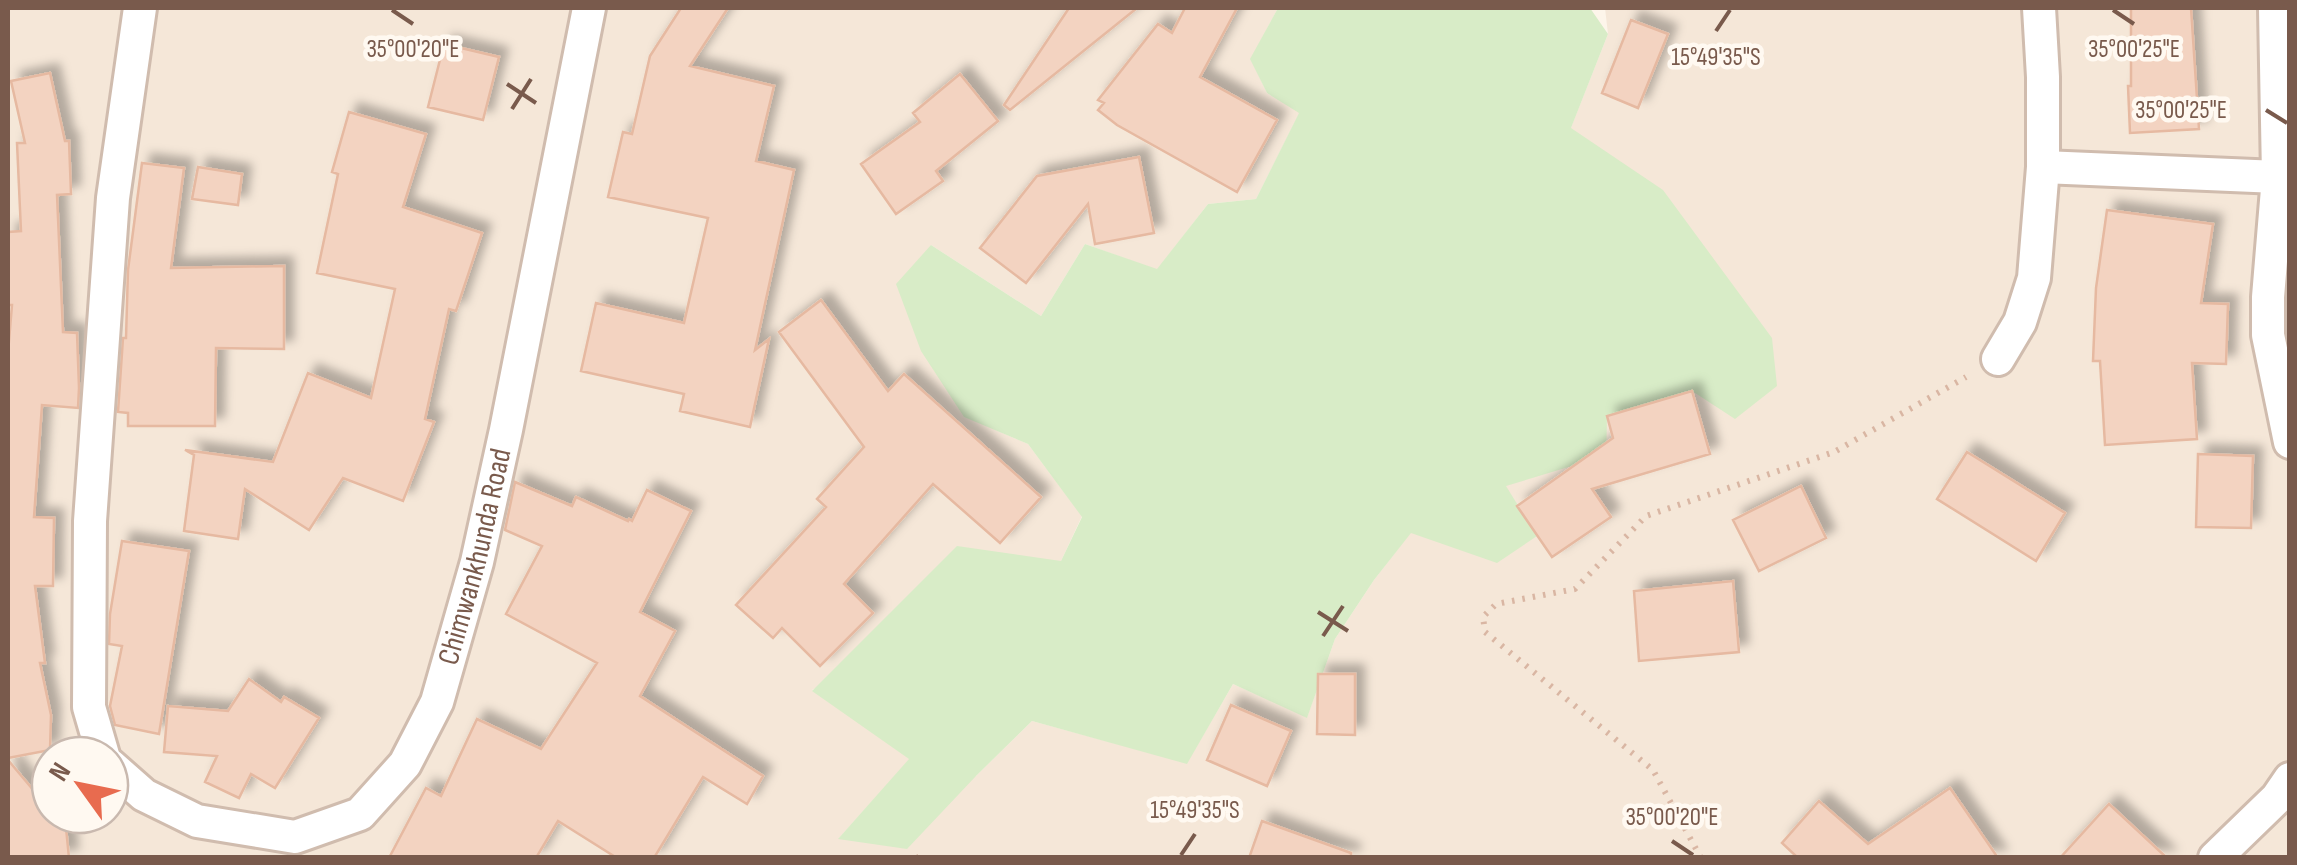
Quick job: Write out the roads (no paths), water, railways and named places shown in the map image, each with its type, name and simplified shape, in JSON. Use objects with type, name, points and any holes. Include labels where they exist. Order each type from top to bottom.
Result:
[{"type":"street","points":[[97,735],[89,707],[90,522],[113,198],[140,8]]},
{"type":"street","name":"Chimwankhunda Road","points":[[130,783],[144,795],[198,822],[294,837],[360,814],[405,764],[436,702],[476,562],[590,8]]},
{"type":"street","points":[[1998,359],[2020,322],[2034,278],[2043,167],[2039,8]]},
{"type":"street","points":[[2276,8],[2278,177],[2268,335],[2290,442]]},
{"type":"street","points":[[2043,167],[2278,177]]},
{"type":"street","points":[[2214,858],[2277,798],[2290,779]]}]
